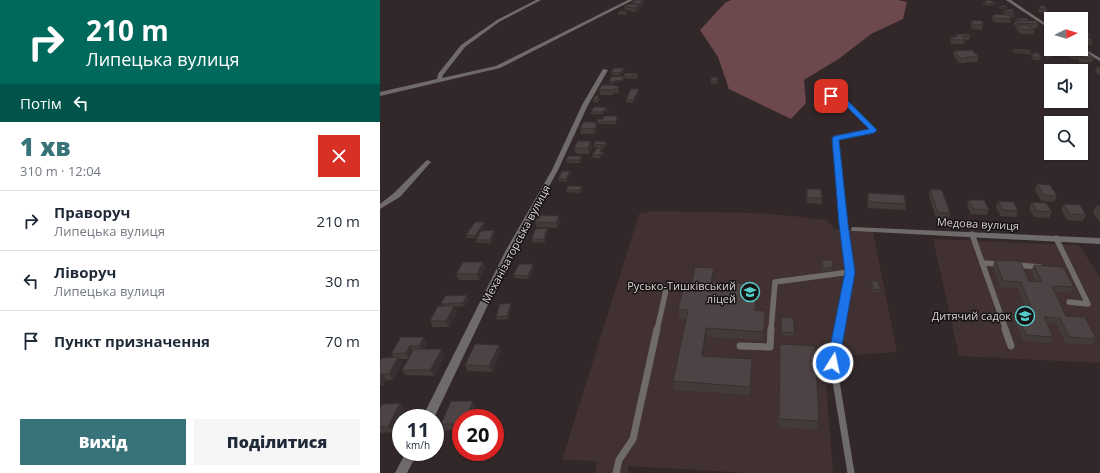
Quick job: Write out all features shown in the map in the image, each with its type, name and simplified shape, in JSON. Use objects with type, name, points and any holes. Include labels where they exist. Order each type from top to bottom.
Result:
[{"type":"street","points":[[439,81],[440,74],[463,46],[498,21],[538,0]]},
{"type":"street","points":[[380,94],[498,67],[631,0]]},
{"type":"street","points":[[1008,0],[1044,24]]},
{"type":"street","points":[[1088,52],[1100,60]]},
{"type":"street","name":"Механізаторська вулиця","points":[[432,409],[510,250],[555,170],[585,105],[605,70]]},
{"type":"street","points":[[380,207],[397,195],[428,162]]},
{"type":"street","name":"Медова вулиця","points":[[855,229],[1100,241]]},
{"type":"street","points":[[401,473],[407,461]]},
{"type":"lane","points":[[831,96],[840,97],[874,130],[835,138],[843,224],[850,272],[833,363],[851,473]]},
{"type":"lane","points":[[972,234],[1011,346]]},
{"type":"lane","points":[[1056,238],[1088,304],[1069,302]]},
{"type":"lane","points":[[982,263],[1004,264]]},
{"type":"lane","points":[[1012,265],[1049,267]]},
{"type":"lane","points":[[1064,268],[1071,269]]},
{"type":"lane","points":[[740,346],[770,348],[775,282],[850,272]]},
{"type":"lane","points":[[616,473],[619,460],[633,439],[666,290]]},
{"type":"shaded area","points":[[731,0],[898,0],[907,2],[903,19],[871,34],[840,58],[804,80],[806,103],[791,119],[729,89],[718,57],[700,30],[725,3]]},
{"type":"shaded area","name":"Русько-Тишківський ліцей","points":[[653,211],[754,213],[793,216],[827,220],[834,229],[873,231],[897,352],[824,357],[833,473],[749,473],[629,466],[627,473],[595,473],[597,461],[562,460],[639,214]]},
{"type":"shaded area","name":"Дитячий садок","points":[[933,239],[1079,245],[1100,277],[1100,363],[959,356]]},
{"type":"building","points":[[636,0],[643,0],[640,4],[631,3]]},
{"type":"building","points":[[989,0],[996,3],[989,4],[983,2]]},
{"type":"building","points":[[628,4],[639,5],[635,8],[624,6]]},
{"type":"building","points":[[1004,5],[1008,7],[998,6]]},
{"type":"building","points":[[1040,6],[1044,6],[1048,9],[1039,9]]},
{"type":"building","points":[[1011,9],[1015,12],[1008,12],[1004,10]]},
{"type":"building","points":[[620,11],[627,12],[625,14],[618,13]]},
{"type":"building","points":[[1003,13],[1011,13],[1015,15],[1006,15]]},
{"type":"building","points":[[993,14],[1009,15],[1011,19],[995,18]]},
{"type":"building","points":[[1016,18],[1026,18],[1030,21],[1019,20]]},
{"type":"building","points":[[972,20],[982,21],[983,25],[973,25]]},
{"type":"building","points":[[1016,20],[1036,21],[1039,24],[1018,23]]},
{"type":"building","points":[[1017,25],[1027,25],[1035,30],[1022,29]]},
{"type":"building","points":[[957,34],[970,34],[970,36],[962,36],[965,40],[953,40],[951,37],[956,37]]},
{"type":"building","points":[[1013,49],[1030,50],[1031,52],[1014,51]]},
{"type":"building","points":[[972,50],[979,57],[960,58],[954,51]]},
{"type":"building","points":[[1032,53],[1038,53],[1041,58],[1035,57]]},
{"type":"building","points":[[1088,54],[1094,58],[1084,58],[1081,56],[1088,56]]},
{"type":"building","points":[[614,68],[624,68],[619,73],[611,72]]},
{"type":"building","points":[[625,73],[638,74],[637,76],[624,76]]},
{"type":"building","points":[[624,76],[622,80],[609,82],[611,77]]},
{"type":"building","points":[[717,77],[717,81],[711,81],[711,78]]},
{"type":"building","points":[[602,85],[619,86],[618,89],[599,90]]},
{"type":"building","points":[[631,89],[639,89],[633,100],[626,100]]},
{"type":"building","points":[[595,96],[599,96],[597,100],[593,100]]},
{"type":"building","points":[[594,107],[605,107],[609,109],[604,110],[603,112],[591,112]]},
{"type":"building","points":[[604,116],[617,116],[616,121],[597,122],[598,119],[603,119]]},
{"type":"building","points":[[584,122],[596,122],[595,124],[597,124],[594,129],[580,128]]},
{"type":"building","points":[[578,141],[591,141],[588,148],[574,148]]},
{"type":"building","points":[[596,141],[606,142],[604,145],[594,144]]},
{"type":"building","points":[[597,148],[603,148],[600,151],[604,152],[599,155],[592,155]]},
{"type":"building","points":[[568,156],[581,156],[580,160],[566,160]]},
{"type":"building","points":[[562,171],[570,171],[566,179],[558,179]]},
{"type":"building","points":[[1037,184],[1050,185],[1057,196],[1044,195]]},
{"type":"building","points":[[568,186],[582,186],[580,190],[566,190]]},
{"type":"building","points":[[807,189],[821,189],[822,198],[807,198]]},
{"type":"building","points":[[930,189],[942,190],[950,213],[938,213]]},
{"type":"building","points":[[868,193],[904,195],[906,204],[869,202]]},
{"type":"building","points":[[969,200],[984,200],[989,210],[973,209]]},
{"type":"building","points":[[998,201],[1014,202],[1018,211],[1003,210]]},
{"type":"building","points":[[1032,202],[1046,203],[1052,212],[1036,211]]},
{"type":"building","points":[[1064,204],[1080,205],[1086,215],[1070,214]]},
{"type":"building","points":[[1096,206],[1100,206],[1100,213]]},
{"type":"building","points":[[539,215],[559,216],[556,223],[535,222]]},
{"type":"building","points":[[475,222],[484,222],[475,236],[466,235]]},
{"type":"building","points":[[547,228],[544,239],[532,240],[535,229]]},
{"type":"building","points":[[494,230],[490,240],[476,240],[481,231]]},
{"type":"building","points":[[822,260],[832,260],[833,268],[823,268]]},
{"type":"building","points":[[995,260],[1020,261],[1029,281],[1042,282],[1034,265],[1063,267],[1074,287],[1052,286],[1066,316],[1085,317],[1096,339],[1069,337],[1060,318],[1044,317],[1053,337],[1026,335],[1017,311],[1033,312],[1021,282],[1003,281]]},
{"type":"building","points":[[463,262],[483,262],[477,274],[456,274]]},
{"type":"building","points":[[519,264],[533,264],[528,276],[513,275]]},
{"type":"building","points":[[695,267],[714,268],[711,282],[757,284],[755,310],[765,311],[764,332],[706,328],[702,356],[752,359],[750,387],[673,381],[688,310],[678,310],[685,281],[692,282]]},
{"type":"building","points":[[871,281],[877,281],[881,289],[875,290]]},
{"type":"building","points":[[467,295],[463,303],[441,304],[445,296]]},
{"type":"building","points":[[511,303],[507,316],[496,317],[500,304]]},
{"type":"building","points":[[438,306],[454,306],[446,321],[430,321]]},
{"type":"building","points":[[781,317],[794,318],[794,333],[781,332]]},
{"type":"building","points":[[401,337],[424,337],[419,346],[410,346],[406,353],[391,354]]},
{"type":"building","points":[[475,344],[499,345],[489,366],[465,365]]},
{"type":"building","points":[[780,344],[815,346],[819,421],[779,419]]},
{"type":"building","points":[[414,349],[442,349],[430,370],[402,370]]},
{"type":"building","points":[[398,357],[389,374],[382,374],[380,377],[380,361],[382,358]]},
{"type":"building","points":[[451,401],[473,401],[470,409],[452,409],[452,424],[444,424],[444,417]]},
{"type":"building","points":[[400,403],[397,409],[392,409],[392,419],[388,427],[380,427],[380,407],[382,404]]},
{"type":"place","name":"Русько-Тишківський ліцей","points":[[750,292]]},
{"type":"place","name":"Дитячий садок","points":[[1025,316]]},
{"type":"route","points":[[831,96],[840,97],[874,130],[835,138],[843,224],[850,272],[833,363]]}]
